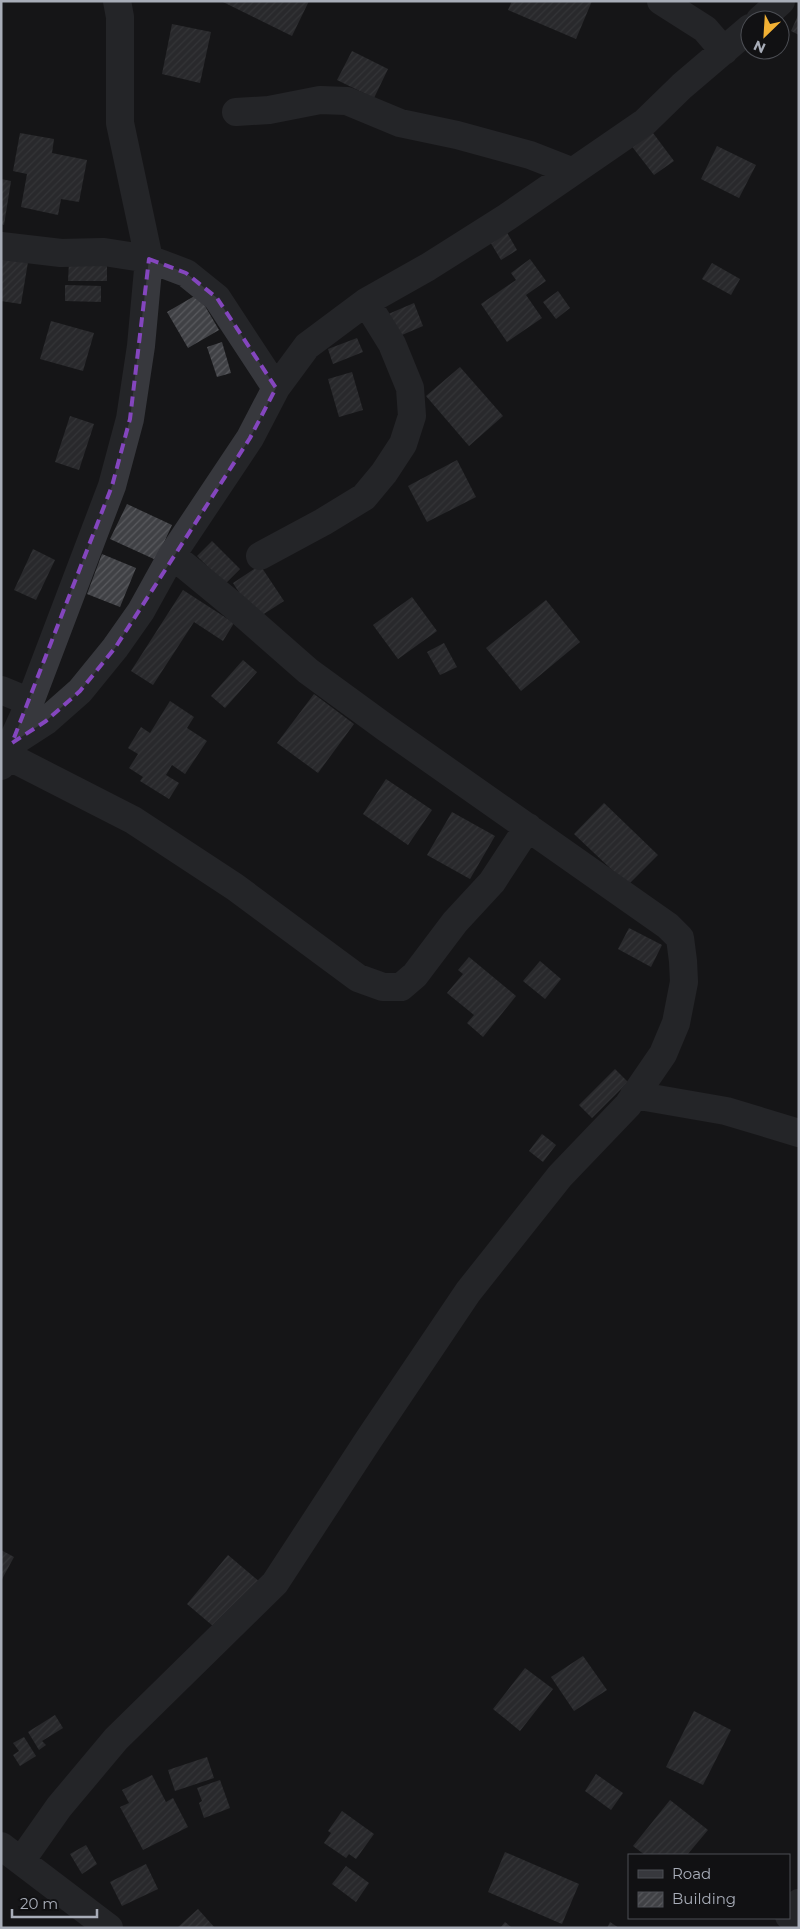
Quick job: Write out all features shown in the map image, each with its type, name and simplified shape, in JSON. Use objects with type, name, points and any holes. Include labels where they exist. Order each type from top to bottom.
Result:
[{"type":"street","points":[[6,755],[30,702],[112,486],[130,419],[142,346],[149,259],[120,123],[120,17],[116,1]]},
{"type":"street","points":[[661,1],[705,29],[724,51]]},
{"type":"street","points":[[771,10],[781,1]]},
{"type":"street","points":[[6,755],[80,691],[115,648],[141,611],[172,555],[250,438],[276,388],[307,346],[366,302],[428,267],[506,217],[645,122],[682,86],[740,37]]},
{"type":"street","points":[[236,112],[269,110],[320,100],[347,101],[400,123],[457,135],[530,155],[571,171]]},
{"type":"street","points":[[1,246],[61,254],[104,252],[149,259],[186,273],[217,298],[276,388]]},
{"type":"street","points":[[260,556],[323,522],[364,497],[384,473],[403,444],[412,416],[410,388],[392,344],[366,302]]},
{"type":"street","points":[[109,1928],[11,1854],[59,1807],[116,1739],[275,1583],[468,1292],[560,1176],[628,1105],[663,1054],[676,1023],[684,982],[680,938],[668,926],[308,671],[172,555]]},
{"type":"street","points":[[1,690],[30,702]]},
{"type":"street","points":[[6,755],[133,820],[235,887],[358,978],[383,987],[401,987],[415,975],[455,922],[492,882],[528,827]]},
{"type":"street","points":[[634,1095],[726,1111],[799,1133]]},
{"type":"street","points":[[790,1914],[799,1903]]},
{"type":"highlighted area","points":[[149,259],[186,273],[217,298],[276,388],[250,438],[115,648],[80,691],[46,721],[12,743],[112,486],[130,419]]},
{"type":"building","points":[[221,1],[309,1],[292,36]]},
{"type":"building","points":[[512,1],[592,1],[576,39],[508,10]]},
{"type":"building","points":[[799,13],[799,35],[791,31]]},
{"type":"building","points":[[172,24],[211,32],[200,83],[162,74]]},
{"type":"building","points":[[352,51],[388,69],[374,98],[337,80]]},
{"type":"building","points":[[650,129],[674,161],[654,175],[630,144]]},
{"type":"building","points":[[20,133],[54,139],[52,153],[87,160],[79,202],[61,199],[58,215],[21,207],[27,174],[13,171]]},
{"type":"building","points":[[717,146],[756,165],[739,198],[701,179]]},
{"type":"building","points":[[1,179],[11,181],[4,225],[1,224]]},
{"type":"building","points":[[505,229],[517,250],[501,260],[489,240]]},
{"type":"building","points":[[1,250],[29,256],[21,304],[1,301]]},
{"type":"building","points":[[530,259],[546,281],[526,295],[542,318],[507,342],[481,304],[516,280],[511,273]]},
{"type":"building","points":[[69,262],[107,263],[107,281],[68,281]]},
{"type":"building","points":[[712,263],[740,279],[731,295],[702,279]]},
{"type":"building","points":[[65,285],[101,286],[101,302],[65,301]]},
{"type":"building","points":[[558,291],[570,308],[556,319],[543,302]]},
{"type":"building","points":[[198,294],[219,330],[188,348],[167,312]]},
{"type":"building","points":[[414,303],[423,326],[395,338],[386,315]]},
{"type":"building","points":[[51,321],[94,333],[83,371],[40,359]]},
{"type":"building","points":[[357,338],[363,352],[333,364],[328,349]]},
{"type":"building","points":[[222,342],[231,373],[217,377],[207,347]]},
{"type":"building","points":[[460,367],[503,416],[469,446],[426,396]]},
{"type":"building","points":[[352,372],[363,410],[339,417],[328,379]]},
{"type":"building","points":[[70,416],[94,424],[79,470],[55,462]]},
{"type":"building","points":[[457,460],[476,497],[427,522],[408,486]]},
{"type":"building","points":[[127,504],[172,525],[156,560],[110,539]]},
{"type":"building","points":[[212,541],[240,569],[225,584],[197,556]]},
{"type":"building","points":[[33,549],[55,560],[36,600],[14,590]]},
{"type":"building","points":[[102,554],[136,568],[120,607],[87,594]]},
{"type":"building","points":[[260,565],[284,601],[256,619],[233,583]]},
{"type":"building","points":[[183,590],[234,623],[223,641],[194,622],[153,685],[131,671]]},
{"type":"building","points":[[412,597],[437,631],[398,659],[373,625]]},
{"type":"building","points":[[546,600],[580,642],[521,691],[486,648]]},
{"type":"building","points":[[444,643],[457,667],[440,675],[427,652]]},
{"type":"building","points":[[243,660],[257,672],[225,708],[211,696]]},
{"type":"building","points":[[314,694],[354,724],[318,773],[277,743]]},
{"type":"building","points":[[170,701],[194,717],[187,728],[207,741],[185,774],[172,765],[166,775],[179,783],[169,799],[140,781],[143,777],[129,768],[138,754],[128,748],[141,727],[150,733]]},
{"type":"building","points":[[386,779],[432,810],[408,845],[363,814]]},
{"type":"building","points":[[604,803],[658,855],[628,885],[574,834]]},
{"type":"building","points":[[452,812],[495,836],[470,879],[427,855]]},
{"type":"building","points":[[629,928],[662,945],[651,967],[618,949]]},
{"type":"building","points":[[469,957],[516,996],[483,1037],[467,1023],[474,1015],[447,993],[463,974],[458,970]]},
{"type":"building","points":[[540,961],[561,979],[545,999],[523,981]]},
{"type":"building","points":[[615,1069],[628,1082],[592,1118],[579,1105]]},
{"type":"building","points":[[542,1134],[556,1145],[543,1162],[529,1151]]},
{"type":"building","points":[[1,1550],[14,1557],[1,1581]]},
{"type":"building","points":[[228,1555],[261,1583],[220,1632],[187,1604]]},
{"type":"building","points":[[583,1656],[607,1690],[574,1711],[551,1677]]},
{"type":"building","points":[[525,1668],[553,1689],[520,1731],[493,1709]]},
{"type":"building","points":[[694,1711],[731,1730],[703,1785],[666,1767]]},
{"type":"building","points":[[55,1715],[63,1728],[42,1741],[46,1745],[39,1750],[28,1732]]},
{"type":"building","points":[[24,1737],[36,1756],[20,1766],[13,1755],[19,1751],[13,1743]]},
{"type":"building","points":[[207,1757],[214,1778],[175,1791],[168,1770]]},
{"type":"building","points":[[596,1774],[623,1793],[611,1810],[585,1791]]},
{"type":"building","points":[[152,1775],[166,1802],[173,1798],[188,1827],[143,1850],[120,1807],[129,1803],[122,1790]]},
{"type":"building","points":[[220,1780],[230,1808],[204,1818],[199,1803],[202,1801],[197,1788]]},
{"type":"building","points":[[670,1800],[708,1830],[688,1854],[644,1854],[633,1846]]},
{"type":"building","points":[[342,1811],[374,1834],[356,1859],[349,1854],[346,1858],[324,1843],[331,1833],[328,1831]]},
{"type":"building","points":[[86,1845],[97,1864],[82,1874],[70,1854]]},
{"type":"building","points":[[505,1852],[579,1884],[562,1924],[488,1892]]},
{"type":"building","points":[[146,1864],[158,1889],[122,1906],[110,1882]]},
{"type":"building","points":[[346,1866],[369,1883],[356,1902],[332,1884]]},
{"type":"building","points":[[198,1909],[215,1928],[177,1928]]},
{"type":"building","points":[[505,1922],[512,1928],[500,1928]]},
{"type":"building","points":[[610,1922],[619,1928],[607,1928]]}]
